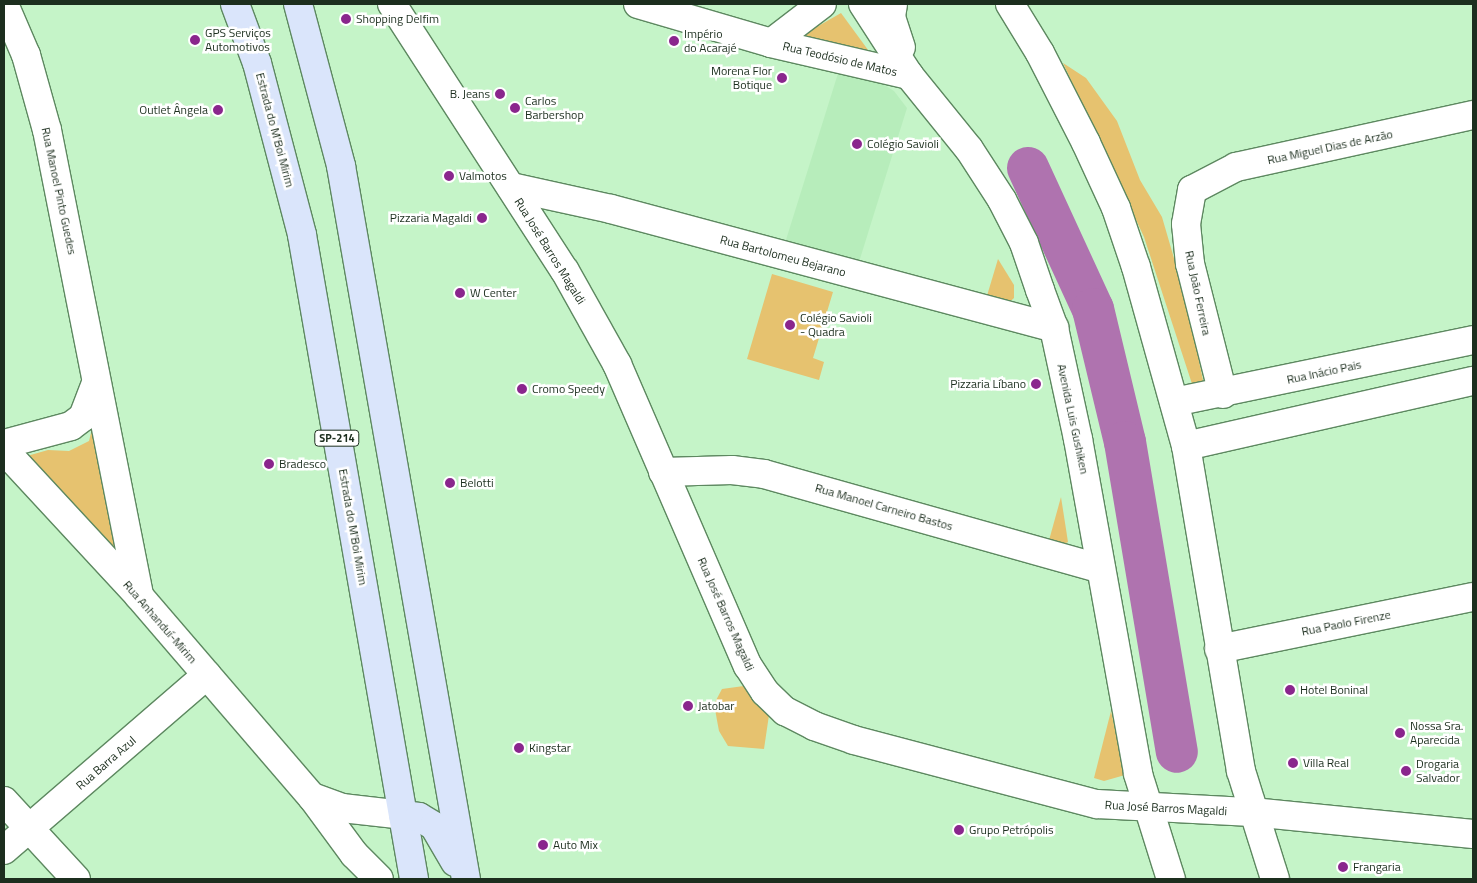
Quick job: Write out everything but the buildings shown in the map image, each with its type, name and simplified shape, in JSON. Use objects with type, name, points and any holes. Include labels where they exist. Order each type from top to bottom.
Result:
[{"type":"main road","name":"Estrada do M'Boi Mirim","points":[[235,4],[260,73],[302,235],[414,879]]},
{"type":"main road","points":[[298,4],[341,166],[465,879]]},
{"type":"main road","points":[[404,815],[419,817],[434,826],[465,879]]},
{"type":"street","name":"Rua Manoel Pinto Guedes","points":[[4,4],[26,55],[48,130],[139,596]]},
{"type":"street","name":"Rua José Barros Magaldi","points":[[392,4],[424,58],[565,271],[617,364],[748,666],[766,692],[785,711],[814,726],[917,759],[1097,804],[1147,809],[1252,812],[1472,833]]},
{"type":"street","name":"Rua Teodósio de Matos","points":[[638,4],[771,43],[909,75]]},
{"type":"street","name":"Rua Teodósio de Matos","points":[[771,43],[822,4]]},
{"type":"street","name":"Avenida Luis Gushiken","points":[[863,4],[909,75],[969,149],[1002,200],[1024,243],[1054,328],[1078,439],[1147,809],[1171,879]]},
{"type":"street","points":[[893,4],[891,17],[909,75]]},
{"type":"street","points":[[989,4],[1040,54]]},
{"type":"street","points":[[1010,4],[1040,54],[1116,208],[1136,267],[1186,446],[1241,771],[1252,812],[1275,879]]},
{"type":"street","name":"Rua Miguel Dias de Arzão","points":[[1192,190],[1236,167],[1473,115]]},
{"type":"street","name":"Rua Bartolomeu Bejarano","points":[[511,187],[611,209],[1054,328]]},
{"type":"street","name":"Rua João Ferreira","points":[[1192,190],[1186,224],[1190,264],[1223,394]]},
{"type":"street","name":"Rua Inácio Pais","points":[[1174,402],[1223,394],[1473,340]]},
{"type":"street","points":[[1186,446],[1473,381]]},
{"type":"street","points":[[4,444],[71,426],[83,417],[96,383]]},
{"type":"street","name":"Rua Anhanduí-Mirim","points":[[4,450],[139,596],[312,797],[354,854],[379,879]]},
{"type":"street","name":"Rua Manoel Carneiro Bastos","points":[[663,472],[732,470],[764,474],[1102,569]]},
{"type":"street","name":"Rua Paolo Firenze","points":[[1219,649],[1473,597]]},
{"type":"street","name":"Rua Barra Azul","points":[[4,850],[207,675]]},
{"type":"street","name":"Rua Anhanduí-Mirim","points":[[312,797],[342,808],[404,815]]},
{"type":"street","points":[[4,801],[76,879]]},
{"type":"shaded area","points":[[841,13],[871,54],[801,36]]},
{"type":"shaded area","points":[[1063,63],[1086,78],[1117,121],[1140,180],[1162,217],[1187,303],[1205,390],[1194,390],[1144,237]]},
{"type":"shaded area","name":"Colégio Savioli","points":[[840,67],[865,73],[894,91],[907,108],[859,262],[785,243]]},
{"type":"shaded area","points":[[998,259],[1014,285],[1014,298],[1005,306],[986,299]]},
{"type":"shaded area","name":"Colégio Savioli - Quadra","points":[[772,274],[833,292],[813,358],[824,362],[819,380],[747,359]]},
{"type":"shaded area","points":[[96,413],[122,555],[27,456],[48,450],[69,451],[89,441]]},
{"type":"shaded area","points":[[1061,497],[1068,542],[1057,547],[1048,544]]},
{"type":"shaded area","points":[[751,685],[769,715],[764,749],[728,746],[719,731],[714,704],[722,689]]},
{"type":"shaded area","points":[[1111,711],[1125,775],[1104,781],[1094,778]]},
{"type":"waterway","points":[[1028,168],[1093,309],[1125,442],[1177,752]]},
{"type":"place","name":"Shopping Delfim","points":[[346,19]]},
{"type":"place","name":"GPS Serviços Automotivos","points":[[195,40]]},
{"type":"place","name":"Império do Acarajé","points":[[674,41]]},
{"type":"place","name":"Morena Flor Botique","points":[[782,78]]},
{"type":"place","name":"B. Jeans","points":[[500,94]]},
{"type":"place","name":"Carlos Barbershop","points":[[515,108]]},
{"type":"place","name":"Outlet Ângela","points":[[218,110]]},
{"type":"place","name":"Colégio Savioli","points":[[857,144]]},
{"type":"place","name":"Valmotos","points":[[449,176]]},
{"type":"place","name":"Pizzaria Magaldi","points":[[482,218]]},
{"type":"place","name":"W Center","points":[[460,293]]},
{"type":"place","name":"Colégio Savioli - Quadra","points":[[790,325]]},
{"type":"place","name":"Pizzaria Líbano","points":[[1036,384]]},
{"type":"place","name":"Cromo Speedy","points":[[522,389]]},
{"type":"place","name":"Bradesco","points":[[269,464]]},
{"type":"place","name":"Belotti","points":[[450,483]]},
{"type":"place","name":"Hotel Boninal","points":[[1290,690]]},
{"type":"place","name":"Jatobar","points":[[688,706]]},
{"type":"place","name":"Nossa Sra. Aparecida","points":[[1400,733]]},
{"type":"place","name":"Kingstar","points":[[519,748]]},
{"type":"place","name":"Villa Real","points":[[1293,763]]},
{"type":"place","name":"Drogaria Salvador","points":[[1406,771]]},
{"type":"place","name":"Grupo Petrópolis","points":[[959,830]]},
{"type":"place","name":"Auto Mix","points":[[543,845]]},
{"type":"place","name":"Frangaria","points":[[1343,867]]}]
